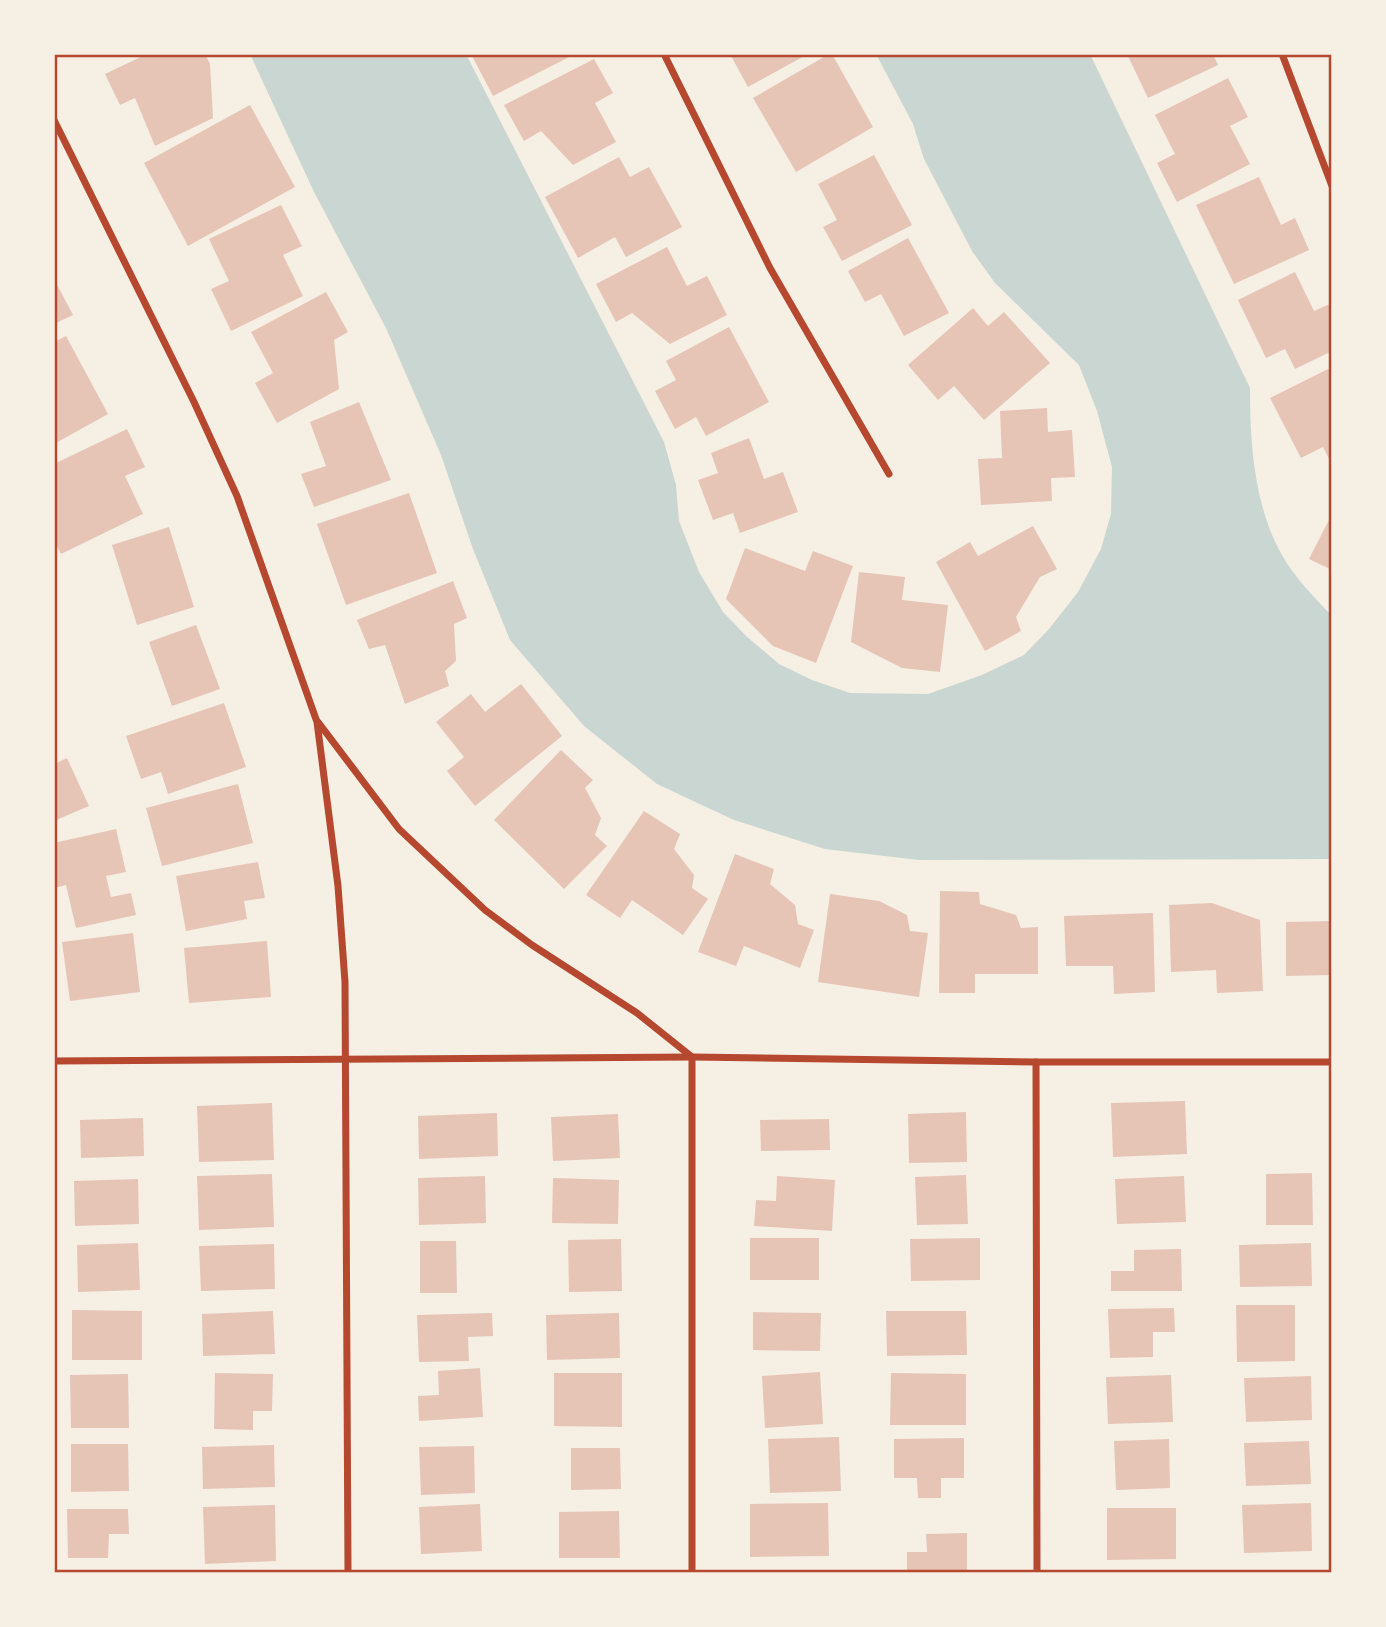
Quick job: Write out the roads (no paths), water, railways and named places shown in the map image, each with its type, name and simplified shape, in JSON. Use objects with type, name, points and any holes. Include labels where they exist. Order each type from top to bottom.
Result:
[{"type":"street","points":[[664,54],[771,268],[889,474]]},
{"type":"street","points":[[1282,54],[1332,186]]},
{"type":"street","points":[[54,121],[194,402],[237,496],[317,722],[338,886],[345,982],[348,1573]]},
{"type":"street","points":[[317,722],[400,829],[485,910],[531,945],[637,1013],[692,1057]]},
{"type":"street","points":[[692,1057],[692,1573]]},
{"type":"street","points":[[54,1061],[692,1057],[1036,1062],[1332,1062]]},
{"type":"street","points":[[1036,1062],[1037,1573]]}]
